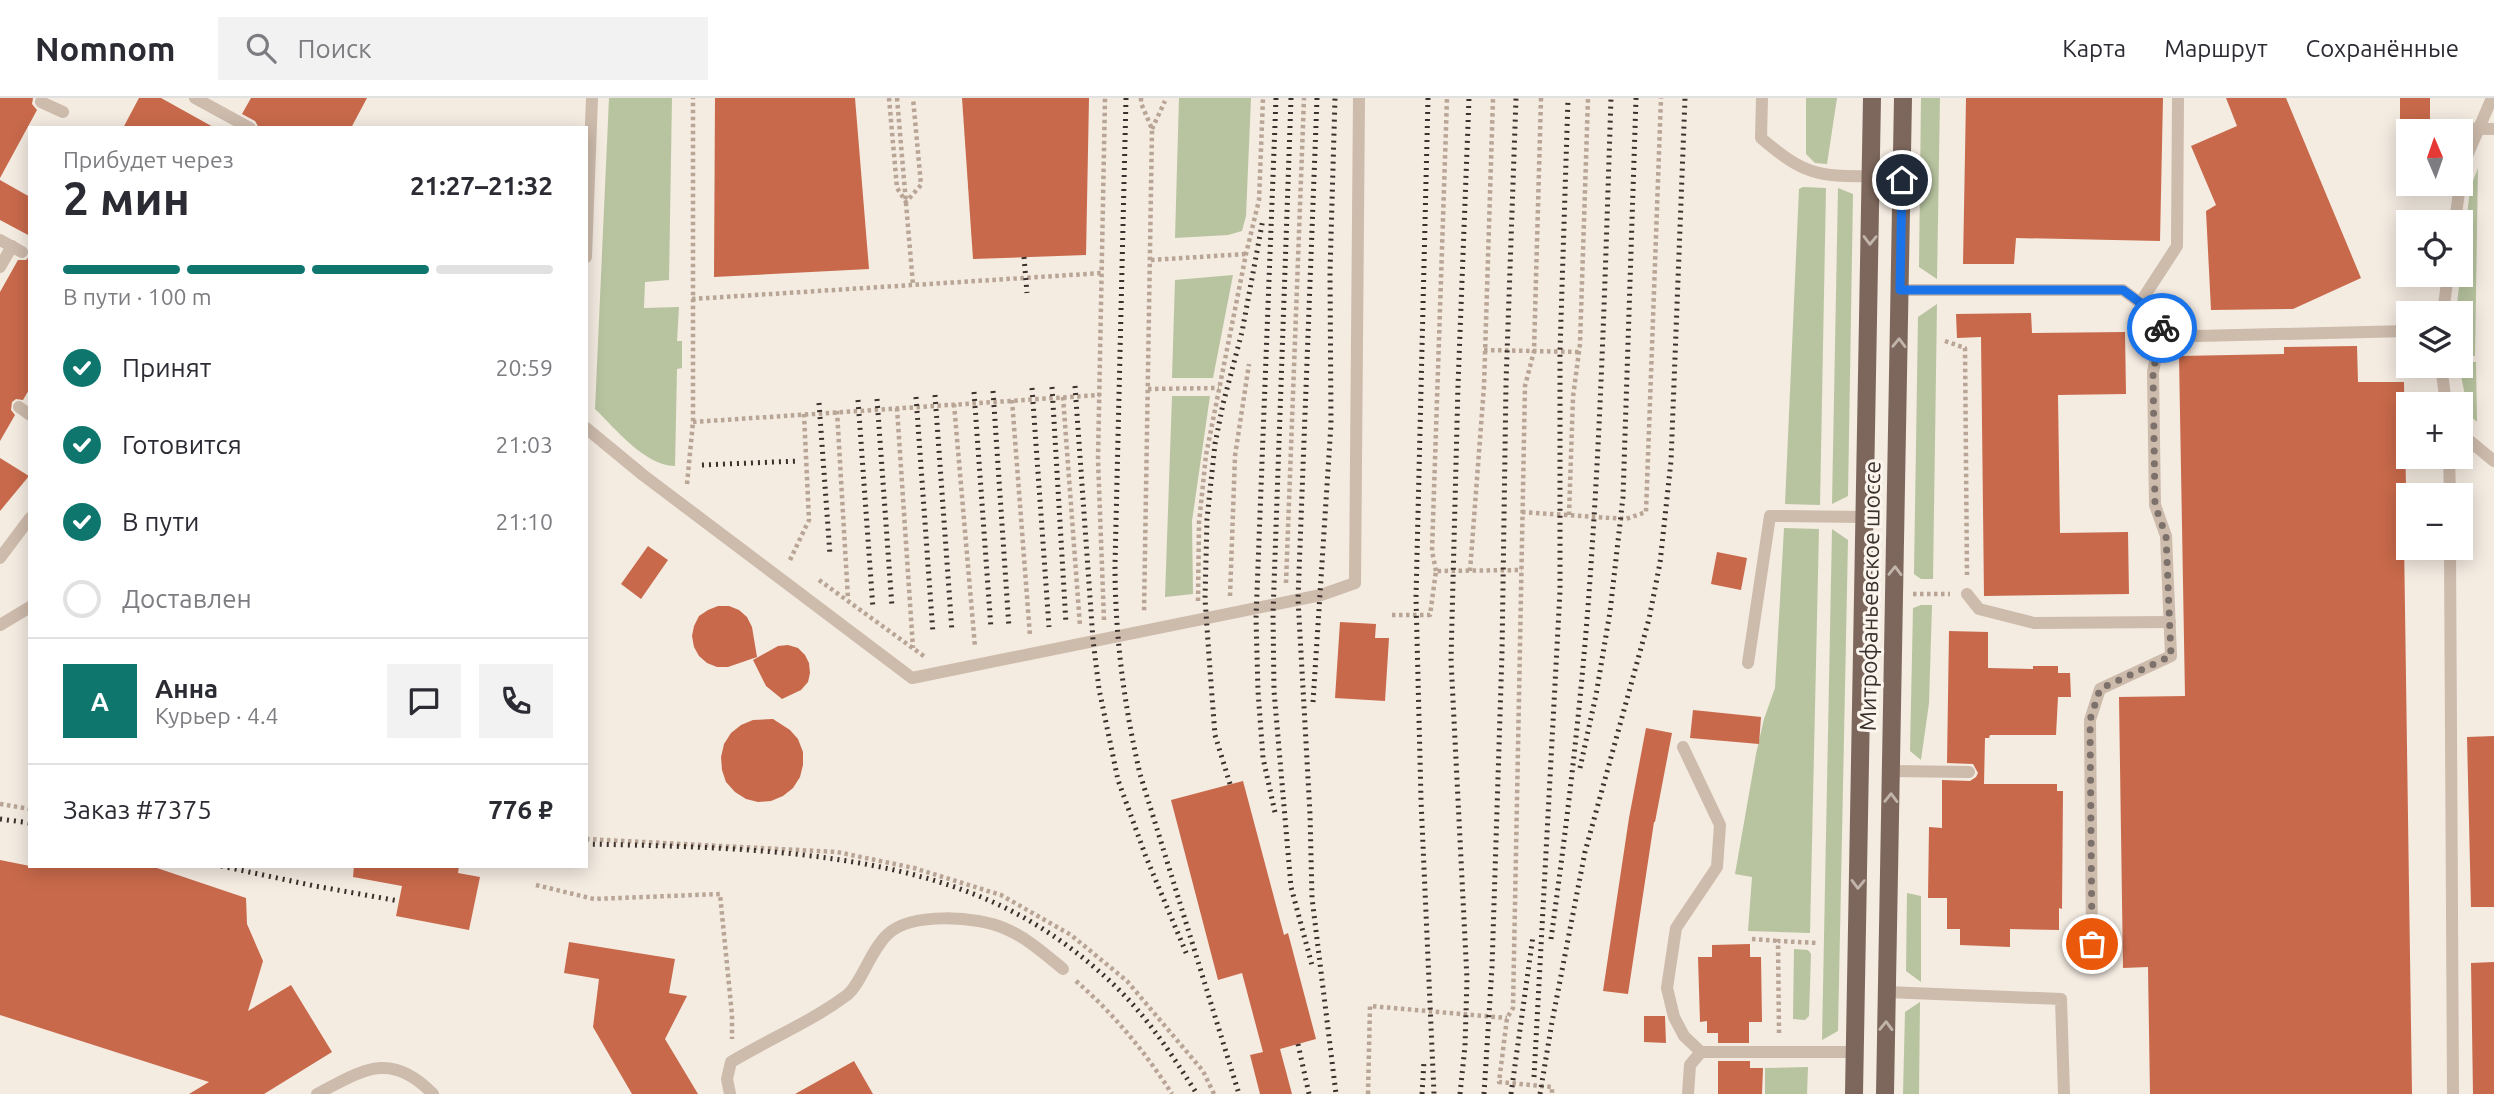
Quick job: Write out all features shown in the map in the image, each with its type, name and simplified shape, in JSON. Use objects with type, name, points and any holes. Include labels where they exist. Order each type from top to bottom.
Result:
[{"type":"main road","name":"Митрофаньевское шоссе","points":[[1854,1094],[1872,98]]},
{"type":"main road","name":"Митрофаньевское шоссе","points":[[1885,1094],[1903,98]]},
{"type":"lane","points":[[195,98],[246,126]]},
{"type":"lane","points":[[588,204],[592,98]]},
{"type":"lane","points":[[588,430],[684,506],[912,678],[1321,595],[1355,583],[1359,98]]},
{"type":"lane","points":[[1762,98],[1761,138],[1787,160],[1802,169],[1832,177],[1871,176]]},
{"type":"lane","points":[[2140,303],[2177,246],[2178,98]]},
{"type":"lane","points":[[2473,143],[2492,98]]},
{"type":"lane","points":[[41,102],[63,112]]},
{"type":"lane","points":[[2473,130],[2494,130]]},
{"type":"lane","points":[[0,267],[11,246]]},
{"type":"lane","points":[[1900,290],[2123,290],[2164,320],[2197,336],[2396,331]]},
{"type":"lane","points":[[2092,944],[2090,720],[2100,689],[2171,656],[2166,536],[2155,505],[2153,372],[2164,320]]},
{"type":"lane","points":[[2473,444],[2494,461]]},
{"type":"lane","points":[[1748,663],[1770,516],[1865,517]]},
{"type":"lane","points":[[0,558],[28,521]]},
{"type":"lane","points":[[2450,560],[2453,1094]]},
{"type":"lane","points":[[1967,594],[1979,609],[2035,623],[2170,622]]},
{"type":"lane","points":[[0,625],[28,608]]},
{"type":"lane","points":[[1683,747],[1720,825],[1717,867],[1676,928],[1667,988],[1674,1017],[1684,1036],[1701,1052],[1855,1052]]},
{"type":"lane","points":[[1892,771],[1969,772]]},
{"type":"lane","points":[[730,1094],[727,1079],[731,1062],[850,993],[871,954],[888,934],[901,925],[919,920],[981,921],[1006,929],[1039,949],[1063,969]]},
{"type":"lane","points":[[1887,992],[2061,999],[2064,1094]]},
{"type":"lane","points":[[1688,1094],[1690,1065],[1701,1052]]},
{"type":"lane","points":[[317,1094],[361,1070],[390,1067],[410,1074],[433,1094]]},
{"type":"path","points":[[684,506],[693,422],[693,98]]},
{"type":"path","points":[[889,98],[897,188],[906,202]]},
{"type":"path","points":[[897,98],[913,285]]},
{"type":"path","points":[[906,202],[920,185],[913,98]]},
{"type":"path","points":[[1104,620],[1098,460],[1105,98]]},
{"type":"path","points":[[1135,615],[1144,613],[1151,260],[1152,129],[1140,103],[1141,98]]},
{"type":"path","points":[[1205,602],[1198,604],[1199,523],[1206,456],[1259,200],[1263,98]]},
{"type":"path","points":[[1286,584],[1304,98]]},
{"type":"path","points":[[1392,615],[1430,615],[1436,571],[1432,551],[1447,98]]},
{"type":"path","points":[[1470,570],[1484,386],[1493,98]]},
{"type":"path","points":[[1541,98],[1534,351],[1525,386],[1513,1008],[1507,1018],[1499,1082],[1552,1087],[1552,1094]]},
{"type":"path","points":[[1569,515],[1573,397],[1580,352],[1588,98]]},
{"type":"path","points":[[1522,512],[1626,519],[1646,512],[1661,98]]},
{"type":"path","points":[[1152,129],[1166,101]]},
{"type":"path","points":[[1151,260],[1246,254]]},
{"type":"path","points":[[692,299],[1102,274]]},
{"type":"path","points":[[1895,595],[1967,594],[1965,348],[1944,341]]},
{"type":"path","points":[[1484,351],[1580,352]]},
{"type":"path","points":[[1230,597],[1236,456],[1250,364]]},
{"type":"path","points":[[1148,389],[1219,388]]},
{"type":"path","points":[[693,422],[1100,395]]},
{"type":"path","points":[[1063,397],[1080,627]]},
{"type":"path","points":[[1012,400],[1030,637]]},
{"type":"path","points":[[954,404],[975,650]]},
{"type":"path","points":[[897,408],[913,648]]},
{"type":"path","points":[[837,411],[848,600]]},
{"type":"path","points":[[799,567],[790,560],[809,520],[804,414]]},
{"type":"path","points":[[1436,571],[1521,570]]},
{"type":"path","points":[[809,574],[927,659]]},
{"type":"path","points":[[1274,587],[1299,581]]},
{"type":"path","points":[[1218,599],[1244,594]]},
{"type":"path","points":[[1067,629],[1116,618]]},
{"type":"path","points":[[1019,640],[1042,635]]},
{"type":"path","points":[[963,652],[986,647]]},
{"type":"path","points":[[0,804],[28,809]]},
{"type":"path","points":[[588,839],[837,852],[914,868]]},
{"type":"path","points":[[537,885],[594,899],[720,894],[732,1015],[731,1062]]},
{"type":"path","points":[[1752,939],[1818,943]]},
{"type":"path","points":[[1778,941],[1779,1052]]},
{"type":"path","points":[[1063,969],[1097,999],[1171,1094]]},
{"type":"path","points":[[1368,1094],[1370,1006],[1507,1018]]},
{"type":"green space","points":[[609,98],[672,98],[669,280],[645,282],[644,308],[679,307],[677,341],[682,341],[682,368],[677,369],[675,466],[653,460],[642,453],[595,409]]},
{"type":"green space","points":[[1179,98],[1251,98],[1246,216],[1242,231],[1228,235],[1175,238]]},
{"type":"green space","points":[[1806,98],[1837,98],[1827,164],[1815,163],[1806,154]]},
{"type":"green space","points":[[1921,98],[1940,98],[1937,279],[1919,267]]},
{"type":"green space","points":[[2478,168],[2475,356],[2473,301],[2457,301],[2459,287],[2473,287],[2473,210],[2468,210],[2469,196],[2473,196],[2473,181]]},
{"type":"green space","points":[[1826,188],[1820,505],[1785,504],[1799,189]]},
{"type":"green space","points":[[1838,188],[1853,194],[1848,496],[1832,504]]},
{"type":"green space","points":[[1233,275],[1213,378],[1172,378],[1175,280]]},
{"type":"green space","points":[[1937,304],[1933,579],[1921,579],[1914,574],[1918,317]]},
{"type":"green space","points":[[2473,362],[2476,362],[2477,422],[2473,418],[2473,392],[2464,392],[2461,378],[2473,378]]},
{"type":"green space","points":[[1172,396],[1210,396],[1192,521],[1193,594],[1165,597]]},
{"type":"green space","points":[[1784,528],[1819,529],[1810,933],[1748,931],[1752,877],[1735,874],[1756,754],[1775,688]]},
{"type":"green space","points":[[1832,529],[1848,540],[1838,1031],[1822,1040]]},
{"type":"green space","points":[[1932,605],[1929,703],[1921,760],[1910,751],[1913,608]]},
{"type":"green space","points":[[1907,893],[1921,896],[1921,982],[1906,971]]},
{"type":"green space","points":[[1794,949],[1808,950],[1811,954],[1809,1016],[1805,1020],[1793,1019]]},
{"type":"green space","points":[[1920,1002],[1919,1094],[1903,1094],[1905,1012]]},
{"type":"green space","points":[[1808,1067],[1807,1094],[1765,1094],[1765,1068]]},
{"type":"building","points":[[0,98],[33,98],[32,104],[37,110],[0,178]]},
{"type":"building","points":[[139,98],[161,98],[211,126],[124,126]]},
{"type":"building","points":[[251,98],[367,98],[352,126],[258,126],[255,121],[242,114]]},
{"type":"building","points":[[715,98],[855,98],[869,269],[714,277]]},
{"type":"building","points":[[962,98],[1089,98],[1086,255],[973,259]]},
{"type":"building","points":[[1966,98],[2163,98],[2160,241],[2016,238],[2014,264],[1963,264]]},
{"type":"building","points":[[2226,98],[2286,98],[2361,278],[2293,309],[2211,310],[2206,211],[2216,205],[2191,146],[2237,126]]},
{"type":"building","points":[[2400,98],[2430,98],[2430,119],[2400,119]]},
{"type":"building","points":[[0,180],[28,196],[28,235],[0,220]]},
{"type":"building","points":[[28,258],[28,391],[23,400],[16,399],[12,402],[11,410],[15,415],[0,441],[0,292],[18,260]]},
{"type":"building","points":[[2031,313],[2032,333],[2125,332],[2126,394],[2058,395],[2060,533],[2128,532],[2129,594],[1984,596],[1981,337],[1957,338],[1956,314]]},
{"type":"building","points":[[2357,346],[2358,382],[2404,382],[2404,392],[2396,392],[2396,469],[2406,469],[2406,483],[2396,483],[2396,560],[2404,560],[2412,1094],[2150,1094],[2148,967],[2123,968],[2119,697],[2185,696],[2179,356],[2284,354],[2284,347]]},
{"type":"building","points":[[0,458],[28,477],[0,511]]},
{"type":"building","points":[[648,546],[668,560],[641,599],[621,584]]},
{"type":"building","points":[[1717,552],[1747,558],[1741,590],[1711,584]]},
{"type":"building","points":[[718,606],[729,606],[747,617],[752,627],[757,657],[728,667],[717,667],[699,656],[692,636],[694,626],[699,616]]},
{"type":"building","points":[[1340,622],[1376,624],[1375,638],[1389,638],[1385,701],[1335,698]]},
{"type":"building","points":[[1949,631],[1988,632],[1988,668],[2033,669],[2033,666],[2058,666],[2058,673],[2070,673],[2071,697],[2058,697],[2056,735],[1990,735],[1985,738],[1984,784],[2057,784],[2057,791],[2063,791],[2062,909],[2059,908],[2059,930],[2010,929],[2010,947],[1960,945],[1960,929],[1947,929],[1947,898],[1928,898],[1929,827],[1942,828],[1942,780],[1970,781],[1978,773],[1973,764],[1947,763]]},
{"type":"building","points":[[778,646],[798,648],[805,655],[810,673],[808,682],[801,690],[782,699],[766,686],[753,660]]},
{"type":"building","points":[[1693,710],[1761,717],[1759,744],[1690,738]]},
{"type":"building","points":[[773,719],[798,739],[803,752],[800,777],[793,788],[771,801],[746,799],[726,782],[721,757],[724,744],[731,733],[741,725],[753,720]]},
{"type":"building","points":[[1646,728],[1672,733],[1654,822],[1628,994],[1603,991],[1629,818]]},
{"type":"building","points":[[2494,736],[2494,907],[2471,907],[2467,737]]},
{"type":"building","points":[[1243,781],[1284,935],[1288,933],[1316,1039],[1280,1049],[1292,1094],[1260,1094],[1250,1055],[1263,1052],[1242,973],[1218,980],[1171,800]]},
{"type":"building","points":[[0,860],[28,866],[28,868],[157,868],[246,898],[247,924],[263,961],[248,1011],[291,985],[332,1052],[264,1094],[189,1094],[209,1082],[0,1015]]},
{"type":"building","points":[[354,868],[459,868],[458,873],[480,877],[469,930],[396,916],[402,886],[353,877]]},
{"type":"building","points":[[569,942],[675,959],[669,993],[687,996],[665,1039],[698,1094],[632,1094],[593,1027],[599,979],[564,973]]},
{"type":"building","points":[[1750,944],[1750,957],[1761,957],[1762,1022],[1749,1022],[1749,1043],[1718,1043],[1718,1033],[1707,1033],[1707,1021],[1700,1022],[1698,957],[1712,957],[1712,945]]},
{"type":"building","points":[[2494,962],[2494,1094],[2473,1094],[2471,963]]},
{"type":"building","points":[[1644,1016],[1665,1016],[1666,1043],[1644,1042]]},
{"type":"building","points":[[854,1061],[873,1094],[795,1094]]},
{"type":"building","points":[[1718,1061],[1750,1061],[1750,1068],[1763,1068],[1762,1094],[1718,1094]]},
{"type":"railway","points":[[1126,98],[1115,565],[1122,670],[1140,774],[1239,1094]]},
{"type":"railway","points":[[1276,98],[1256,618],[1263,758],[1276,817]]},
{"type":"railway","points":[[1291,98],[1273,614],[1274,691],[1291,887],[1313,969]]},
{"type":"railway","points":[[1317,98],[1298,599],[1312,898],[1336,1094]]},
{"type":"railway","points":[[1313,702],[1331,424],[1330,272],[1335,98]]},
{"type":"railway","points":[[1428,98],[1416,597],[1421,800],[1434,1094]]},
{"type":"railway","points":[[1460,1094],[1467,979],[1451,660],[1469,98]]},
{"type":"railway","points":[[1484,1094],[1492,967],[1502,652],[1506,383],[1516,98]]},
{"type":"railway","points":[[1534,1077],[1560,591],[1560,351],[1568,98]]},
{"type":"railway","points":[[1551,939],[1575,744],[1589,598],[1601,380],[1611,98]]},
{"type":"railway","points":[[1580,768],[1610,612],[1623,497],[1636,98]]},
{"type":"railway","points":[[1540,1094],[1585,852],[1649,619],[1660,563],[1671,461],[1685,98]]},
{"type":"railway","points":[[1230,784],[1215,735],[1205,599],[1207,519],[1215,444],[1242,332],[1263,219]]},
{"type":"railway","points":[[1024,257],[1027,293]]},
{"type":"railway","points":[[1075,386],[1093,640],[1099,689],[1118,780],[1146,857],[1187,955]]},
{"type":"railway","points":[[1052,387],[1066,624]]},
{"type":"railway","points":[[1032,388],[1049,627]]},
{"type":"railway","points":[[993,391],[1009,628]]},
{"type":"railway","points":[[974,392],[991,629]]},
{"type":"railway","points":[[935,395],[952,632]]},
{"type":"railway","points":[[916,397],[933,634]]},
{"type":"railway","points":[[877,399],[892,607]]},
{"type":"railway","points":[[858,400],[873,609]]},
{"type":"railway","points":[[819,403],[830,555]]},
{"type":"railway","points":[[702,465],[798,461]]},
{"type":"railway","points":[[0,819],[28,823]]},
{"type":"railway","points":[[588,844],[742,849],[847,861],[899,871],[948,885],[995,903],[1027,919],[1057,939],[1113,984],[1148,1023],[1197,1094]]},
{"type":"railway","points":[[230,868],[399,901]]},
{"type":"railway","points":[[1511,1094],[1533,936]]},
{"type":"railway","points":[[1298,1044],[1309,1094]]},
{"type":"railway","points":[[1422,1094],[1424,1061]]},
{"type":"way so far","points":[[2092,944],[2090,720],[2100,689],[2171,656],[2166,536],[2155,505],[2153,372],[2162,328]]},
{"type":"route","points":[[1902,180],[1900,290],[2123,290],[2164,320],[2162,328]]}]
